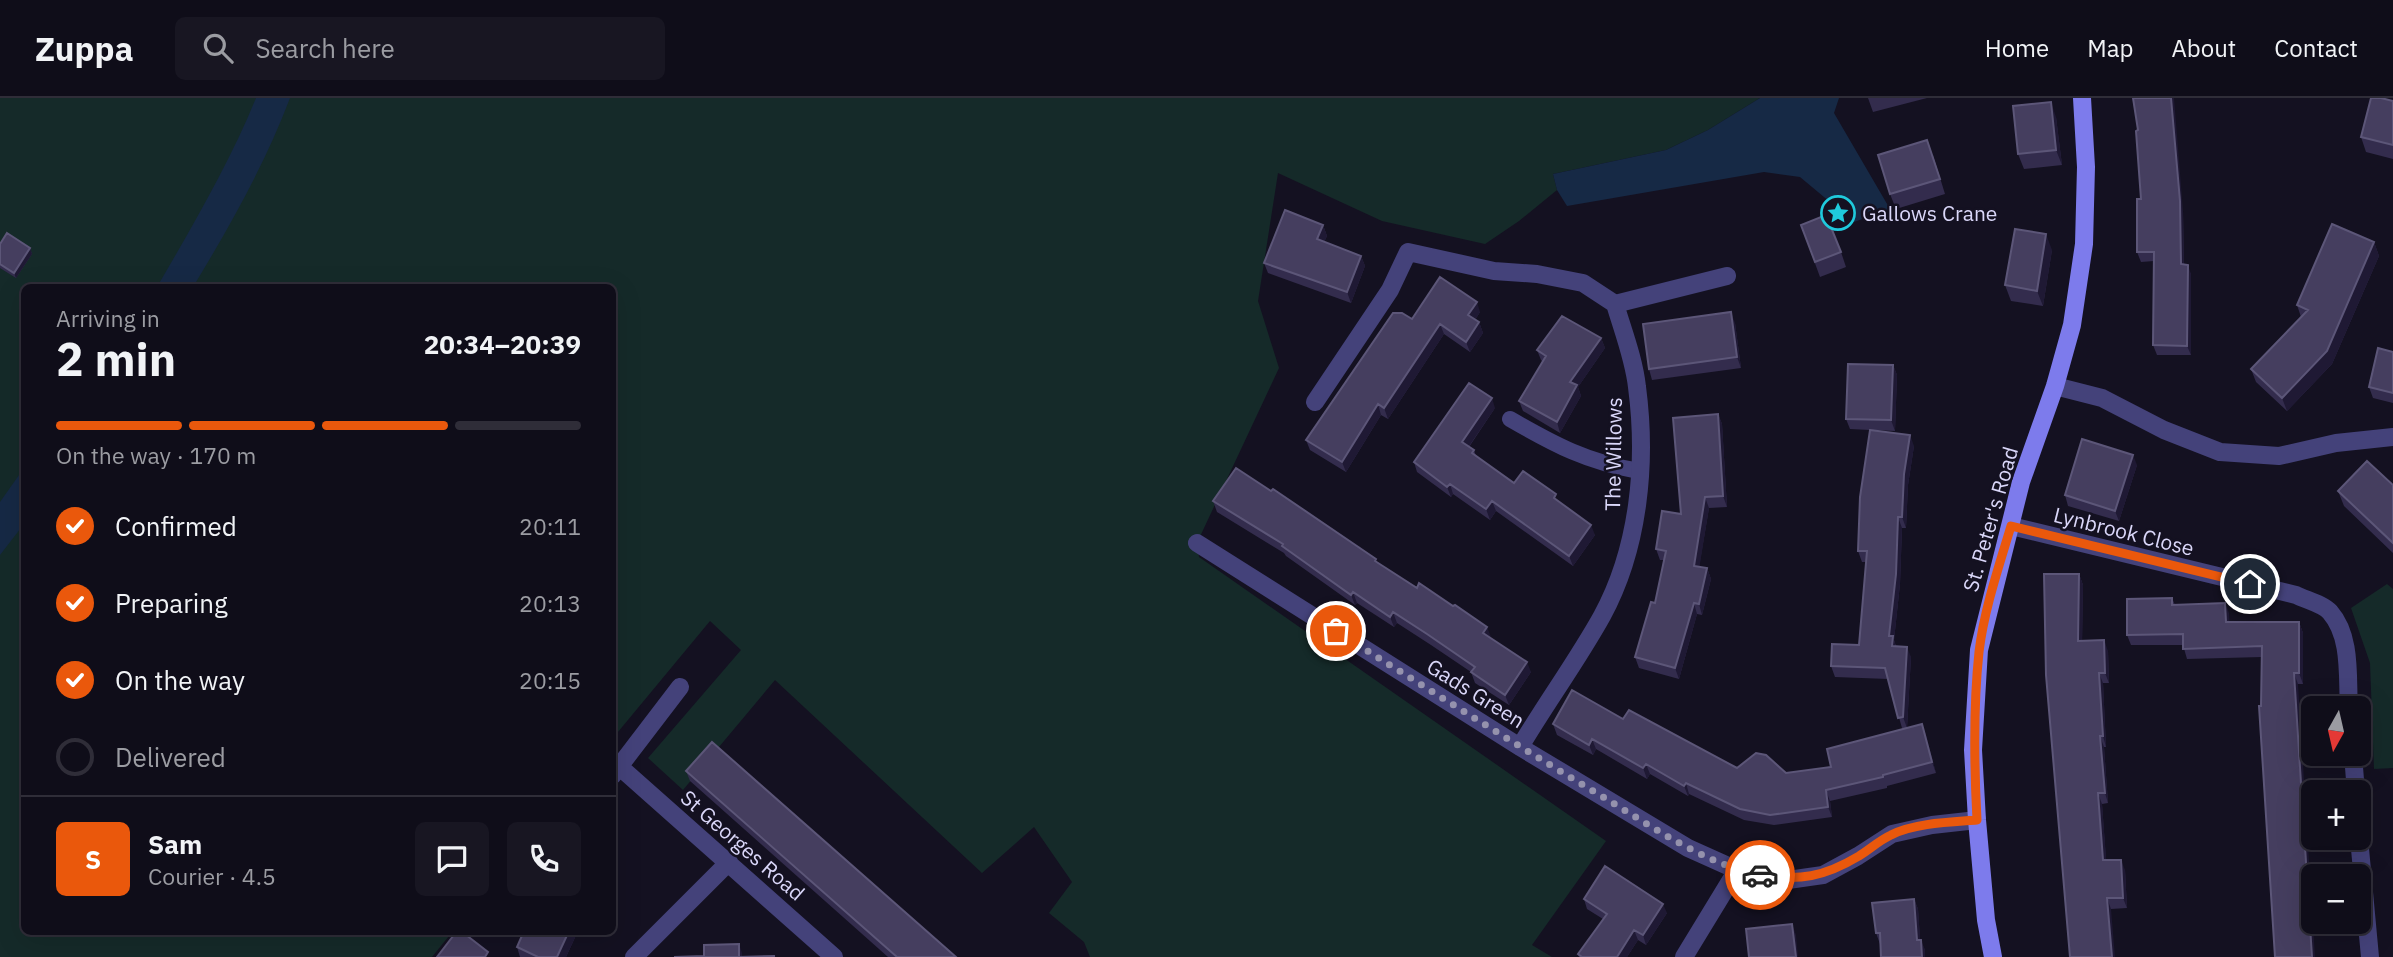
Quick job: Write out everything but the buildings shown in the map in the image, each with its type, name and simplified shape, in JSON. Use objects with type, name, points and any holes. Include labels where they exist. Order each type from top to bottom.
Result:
[{"type":"street","name":"St. Peter's Road","points":[[1993,957],[1986,919],[1973,750],[1979,650],[2021,482],[2072,325],[2084,244],[2086,167],[2082,98]]},
{"type":"street","points":[[1315,402],[1390,290],[1408,252],[1494,271],[1537,274],[1583,282],[1615,304],[1727,276]]},
{"type":"street","name":"The Willows","points":[[1520,747],[1603,614],[1621,570],[1637,512],[1640,442],[1637,385],[1615,304]]},
{"type":"street","points":[[2054,386],[2102,398],[2164,430],[2220,452],[2279,456],[2336,443],[2393,437]]},
{"type":"street","name":"Lynbrook Close","points":[[2011,526],[2296,595],[2329,610],[2345,643],[2348,696]]},
{"type":"street","name":"Gads Green","points":[[1197,543],[1520,747],[1688,848],[1737,870],[1788,880],[1823,875],[1892,834],[1932,825],[1977,820]]},
{"type":"street","points":[[617,772],[680,687]]},
{"type":"street","name":"St Georges Road","points":[[617,772],[729,862],[834,957]]},
{"type":"street","points":[[2360,850],[2370,957]]},
{"type":"street","points":[[634,957],[729,862]]},
{"type":"street","points":[[1684,957],[1737,870]]},
{"type":"lane","points":[[1510,419],[1563,449],[1585,458],[1639,471]]},
{"type":"green space","points":[[0,98],[1760,98],[1708,130],[1666,150],[1553,174],[1557,190],[1485,244],[1382,221],[1278,173],[1258,301],[1279,368],[1197,543],[1199,557],[1606,841],[1532,945],[1552,957],[1090,957],[1084,942],[1049,913],[1072,882],[1034,827],[982,873],[775,680],[683,790],[648,758],[741,650],[710,621],[616,734],[616,284],[21,284],[21,935],[450,935],[432,957],[0,957]]},
{"type":"green space","points":[[2387,584],[2393,589],[2393,768],[2374,769],[2370,663],[2351,608]]},
{"type":"water","points":[[256,98],[290,98],[270,147],[246,194],[195,284],[159,284],[197,217]]},
{"type":"water","points":[[1760,98],[1839,98],[1834,113],[1890,209],[1854,222],[1800,177],[1764,172],[1567,206],[1557,190],[1553,174],[1666,150],[1708,130]]},
{"type":"water","points":[[21,472],[21,528],[0,555],[0,502]]},
{"type":"way so far","points":[[1336,631],[1520,747],[1688,848],[1737,870],[1760,875]]},
{"type":"place","name":"Gallows Crane","points":[[1838,213]]},
{"type":"route","points":[[1760,875],[1788,880],[1823,875],[1892,834],[1932,825],[1977,820],[1973,750],[1979,650],[2011,526],[2250,584]]}]
